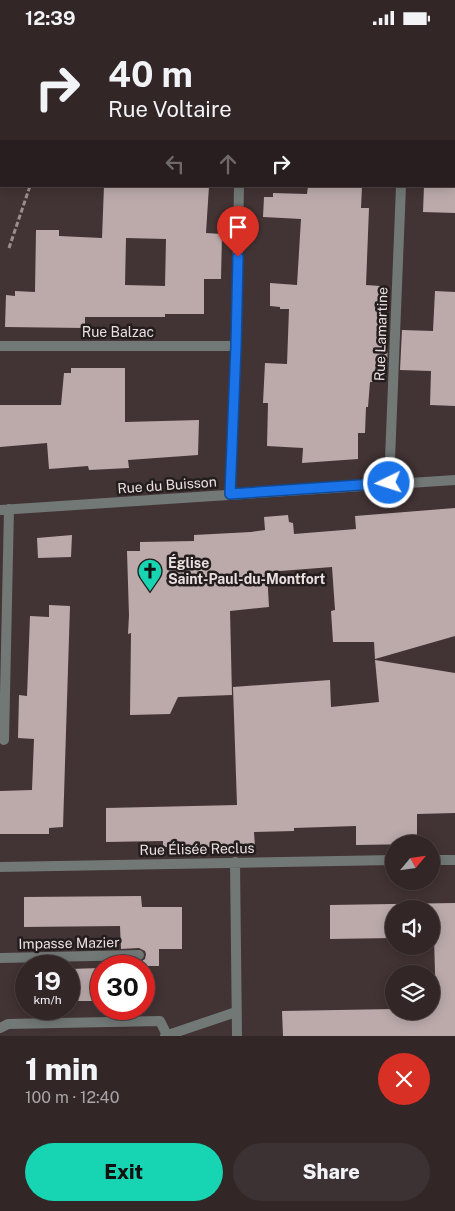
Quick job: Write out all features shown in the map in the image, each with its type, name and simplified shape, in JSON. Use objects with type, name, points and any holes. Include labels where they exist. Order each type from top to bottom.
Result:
[{"type":"street","points":[[230,494],[236,346],[239,187]]},
{"type":"street","name":"Rue Lamartine","points":[[389,483],[401,187]]},
{"type":"street","name":"Rue Balzac","points":[[0,345],[236,346]]},
{"type":"street","name":"Rue du Buisson","points":[[5,510],[455,480]]},
{"type":"street","points":[[4,740],[5,510]]},
{"type":"street","name":"Rue Élisée Reclus","points":[[0,867],[385,860]]},
{"type":"street","points":[[440,860],[455,860]]},
{"type":"street","points":[[235,862],[237,1036]]},
{"type":"street","name":"Impasse Mazier","points":[[0,958],[90,956]]},
{"type":"street","points":[[0,1028],[8,1025],[160,1021],[166,1036],[236,1012]]},
{"type":"path","points":[[9,248],[30,187]]},
{"type":"building","points":[[104,187],[209,187],[206,233],[222,234],[221,279],[204,279],[204,314],[165,314],[165,317],[85,317],[85,328],[5,327],[6,295],[15,296],[15,291],[35,292],[36,230],[59,230],[59,236],[102,238]],"holes":[[[126,238],[166,239],[165,286],[125,285]]]},
{"type":"building","points":[[308,187],[362,187],[361,208],[369,208],[366,285],[380,286],[379,329],[388,329],[387,369],[376,369],[376,382],[370,382],[368,407],[366,407],[365,433],[358,433],[358,459],[302,463],[303,448],[267,446],[268,403],[263,403],[265,363],[287,364],[289,309],[270,306],[270,283],[297,285],[301,219],[263,217],[264,197],[273,197],[273,193],[307,194]]},
{"type":"building","points":[[424,187],[455,187],[455,213],[423,212]]},
{"type":"building","points":[[435,291],[455,292],[455,406],[430,405],[431,371],[400,370],[402,330],[433,331]]},
{"type":"building","points":[[71,368],[125,368],[125,422],[199,420],[198,455],[128,460],[129,468],[89,470],[88,466],[49,469],[47,443],[0,447],[0,405],[61,405],[64,373],[71,373]]},
{"type":"building","points":[[455,508],[455,636],[375,659],[374,642],[333,642],[331,611],[335,610],[332,567],[267,572],[269,607],[230,611],[232,695],[178,697],[170,714],[130,715],[131,633],[128,634],[127,551],[140,551],[140,542],[194,541],[194,535],[265,530],[264,517],[288,515],[289,522],[293,523],[294,534],[356,529],[355,516]]},
{"type":"building","points":[[72,535],[71,557],[38,558],[37,538]]},
{"type":"building","points":[[49,605],[70,606],[63,827],[49,828],[49,834],[0,834],[0,791],[32,790],[34,739],[18,738],[19,695],[27,696],[30,616],[49,617]]},
{"type":"building","points":[[375,660],[455,673],[455,813],[417,814],[417,835],[385,835],[385,845],[356,845],[356,826],[294,828],[294,831],[254,832],[255,847],[163,847],[163,841],[106,842],[106,808],[237,805],[233,687],[330,680],[331,707],[379,702]]},
{"type":"building","points":[[141,896],[142,907],[182,907],[182,949],[159,949],[159,966],[155,966],[155,955],[146,955],[145,951],[139,948],[121,949],[120,926],[24,927],[24,897]]},
{"type":"building","points":[[440,903],[455,903],[455,1036],[283,1036],[282,1011],[385,1009],[385,1020],[440,1020],[440,965],[435,965],[435,955],[440,955]]},
{"type":"building","points":[[385,904],[385,938],[330,939],[330,905]]},
{"type":"building","points":[[90,968],[90,1001],[80,1001],[80,969]]},
{"type":"place","name":"Église Saint-Paul-du-Montfort","points":[[150,592]]},
{"type":"route","points":[[238,257],[230,494],[389,483]]}]
